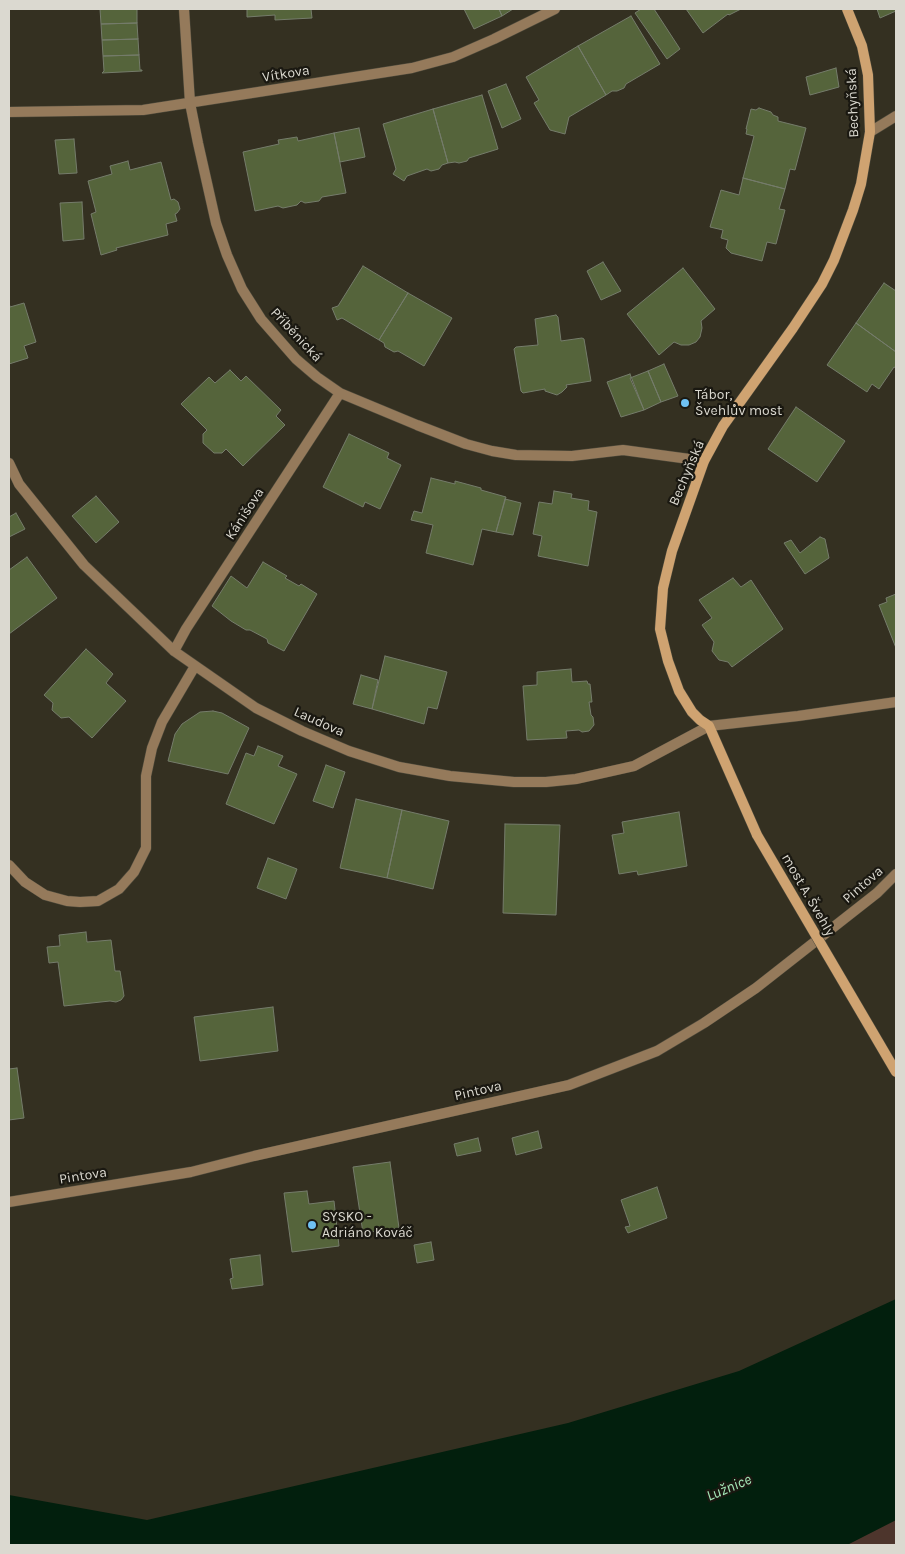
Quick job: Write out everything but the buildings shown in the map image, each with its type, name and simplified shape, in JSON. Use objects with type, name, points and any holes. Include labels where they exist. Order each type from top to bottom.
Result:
[{"type":"main road","name":"Bechyňská","points":[[709,726],[692,712],[679,691],[668,661],[660,629],[663,588],[672,551],[704,461],[723,426],[793,328],[826,276],[845,235],[856,201],[863,176],[870,132],[868,75],[862,46],[847,9]]},
{"type":"main road","name":"most A. Švehly","points":[[709,726],[757,835],[896,1072]]},
{"type":"street","name":"Příběnická","points":[[184,9],[190,102],[199,152],[216,223],[242,289],[261,319],[296,359],[340,393],[416,426],[492,451],[516,455],[572,456],[622,450],[704,461]]},
{"type":"street","name":"Vítkova","points":[[9,112],[143,110],[412,68],[453,57],[555,9]]},
{"type":"street","points":[[870,132],[896,116]]},
{"type":"street","name":"Kánišova","points":[[174,651],[186,629],[340,393]]},
{"type":"street","name":"Laudova","points":[[9,463],[19,484],[84,565],[174,651],[256,708],[302,731],[374,760],[399,767],[450,776],[514,782],[546,782],[576,779],[634,766],[709,726]]},
{"type":"street","points":[[9,865],[25,882],[45,895],[67,901],[98,901],[119,889],[134,872],[146,848],[146,776],[152,748],[162,722],[195,666]]},
{"type":"street","points":[[709,726],[896,702]]},
{"type":"street","name":"Pintova","points":[[9,1202],[191,1172],[569,1084],[657,1050],[704,1023],[764,982],[877,893],[896,874]]},
{"type":"shaded area","points":[[896,1520],[896,1545],[847,1545]]},
{"type":"water","name":"Lužnice","points":[[896,1299],[896,1520],[847,1545],[9,1545],[9,1495],[147,1520],[568,1423],[739,1371]]},
{"type":"place","name":"Tábor, Švehlův most","points":[[685,403]]},
{"type":"place","name":"SYSKO - Adriáno Kováč","points":[[312,1225]]}]
